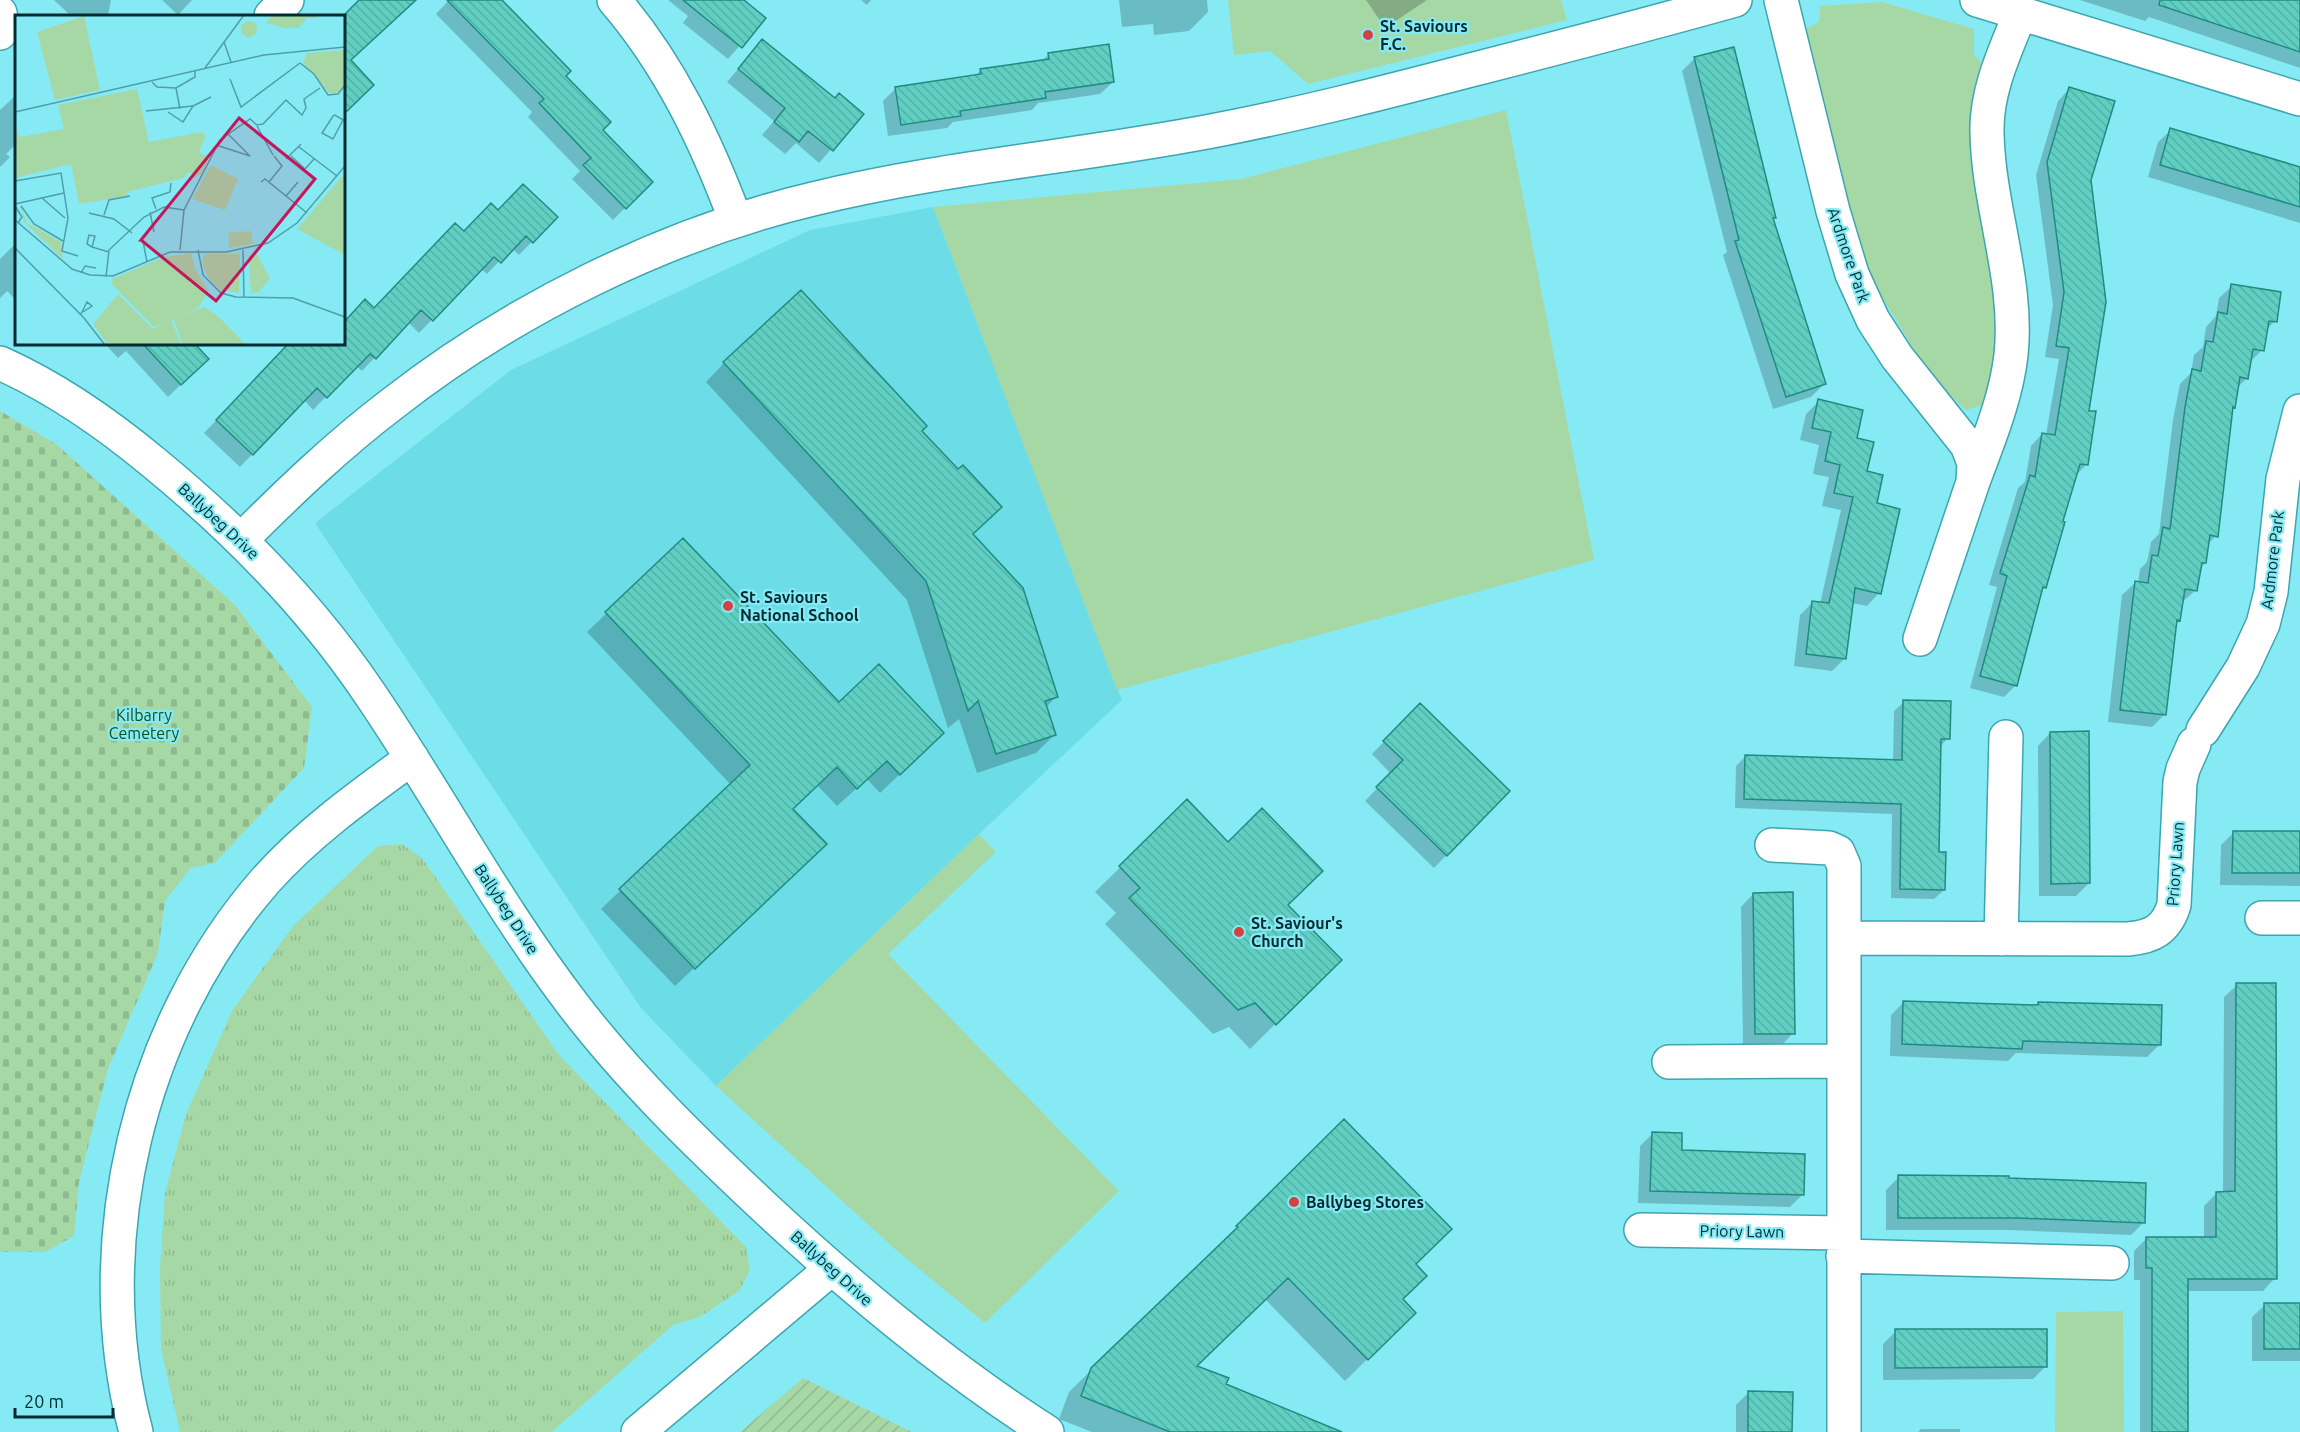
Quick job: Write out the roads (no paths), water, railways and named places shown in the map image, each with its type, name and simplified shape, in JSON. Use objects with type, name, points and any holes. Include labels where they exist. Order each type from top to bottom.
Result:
[{"type":"street","points":[[273,15],[287,0]]},
{"type":"street","points":[[614,0],[656,55],[678,91],[713,162],[736,221]]},
{"type":"street","points":[[241,540],[307,475],[360,429],[464,352],[526,314],[604,274],[736,221],[800,202],[872,185],[1130,146],[1244,124],[1357,99],[1735,0]]},
{"type":"street","name":"Ardmore Park","points":[[1781,0],[1833,211],[1852,274],[1873,320],[1897,357],[1967,445],[1974,463],[1973,482]]},
{"type":"street","points":[[1977,0],[2300,99]]},
{"type":"street","points":[[0,13],[2,24],[0,33]]},
{"type":"street","name":"Ardmore Park","points":[[1920,639],[2001,402],[2011,354],[2010,295],[1987,132],[1991,94],[2020,14]]},
{"type":"street","name":"Ballybeg Drive","points":[[0,363],[45,385],[102,423],[169,475],[271,570],[326,633],[372,697],[500,901],[542,963],[610,1052],[682,1130],[831,1269],[896,1323],[958,1372],[1047,1432]]},
{"type":"street","name":"Ardmore Park","points":[[2198,737],[2243,667],[2263,624],[2271,592],[2283,479],[2300,411]]},
{"type":"street","points":[[2001,939],[2006,737]]},
{"type":"street","name":"Priory Lawn","points":[[1844,938],[2138,938],[2155,934],[2164,926],[2171,914],[2175,896],[2180,782],[2183,769],[2198,737]]},
{"type":"street","points":[[136,1432],[124,1371],[118,1322],[120,1239],[133,1148],[147,1097],[169,1037],[202,969],[227,930],[267,879],[344,809],[411,758]]},
{"type":"street","points":[[1772,845],[1829,848],[1841,856],[1844,866],[1844,1432]]},
{"type":"street","points":[[2262,918],[2300,918]]},
{"type":"street","points":[[1669,1062],[1843,1061]]},
{"type":"street","name":"Priory Lawn","points":[[1641,1230],[2112,1263]]},
{"type":"street","points":[[638,1432],[831,1269]]},
{"type":"place","name":"St. Saviours F.C.","points":[[1368,35]]},
{"type":"place","name":"St. Saviours National School","points":[[728,606]]},
{"type":"place","name":"St. Saviour's Church","points":[[1239,932]]},
{"type":"place","name":"Ballybeg Stores","points":[[1294,1202]]},
{"type":"park label","name":"Kilbarry Cemetery","points":[[144,724]]}]
